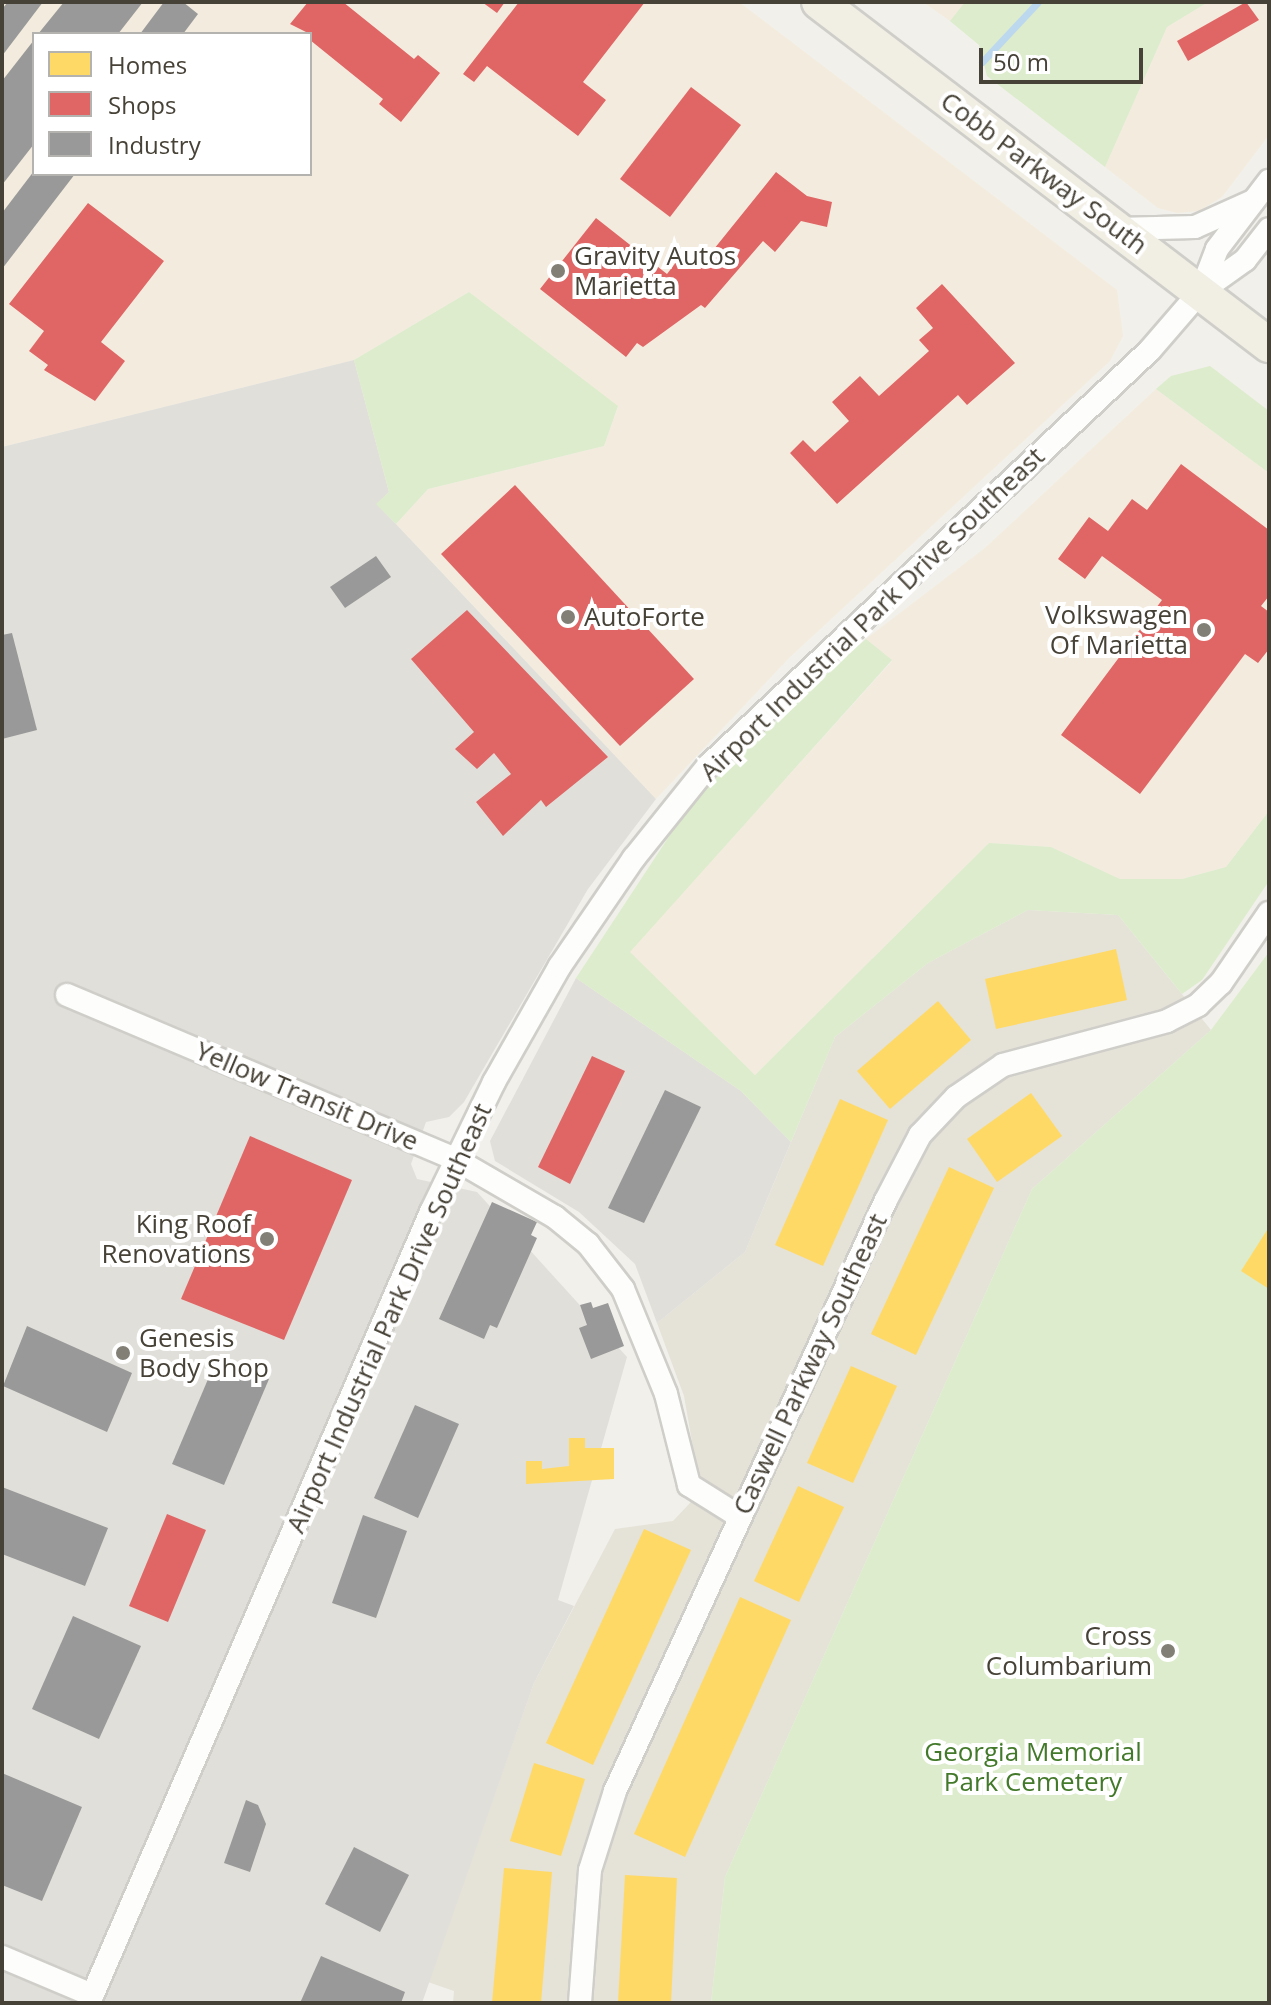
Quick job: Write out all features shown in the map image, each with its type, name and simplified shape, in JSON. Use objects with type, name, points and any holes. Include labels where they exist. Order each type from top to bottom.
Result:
[{"type":"main road","name":"Cobb Parkway South","points":[[819,2],[1269,345]]},
{"type":"street","points":[[1200,292],[1217,249],[1269,181]]},
{"type":"street","points":[[1117,229],[1195,227],[1253,201]]},
{"type":"street","points":[[1200,292],[1245,260],[1269,229]]},
{"type":"street","name":"Airport Industrial Park Drive Southeast","points":[[91,1999],[455,1159],[560,966],[634,858],[708,766],[1150,350],[1200,292]]},
{"type":"street","name":"Caswell Parkway Southeast","points":[[580,2003],[587,1888],[604,1821],[897,1176],[939,1113],[1003,1065],[1047,1049],[1167,1021],[1198,1005],[1221,983],[1269,913]]},
{"type":"street","name":"Yellow Transit Drive","points":[[67,995],[455,1159],[555,1217],[612,1269],[666,1394],[689,1485],[740,1517]]},
{"type":"street","points":[[2,1957],[91,1999]]},
{"type":"shaded area","points":[[2,2],[739,2],[1117,290],[1123,336],[1110,361],[789,658],[656,799],[396,524],[428,489],[604,446],[618,407],[469,292],[354,360],[2,447]]},
{"type":"shaded area","points":[[923,2],[965,2],[950,21]]},
{"type":"shaded area","points":[[1208,2],[1269,2],[1269,135],[1222,197],[1199,211],[1177,213],[1158,208],[1105,167],[1167,27]]},
{"type":"shaded area","points":[[354,360],[389,492],[377,504],[656,799],[588,889],[464,1102],[449,1117],[426,1122],[411,1164],[417,1179],[477,1192],[627,1357],[558,1600],[574,1606],[534,1683],[422,2003],[2,2003],[2,447]]},
{"type":"shaded area","points":[[1156,389],[1269,473],[1269,811],[1226,867],[1182,879],[1120,879],[1051,847],[989,843],[755,1075],[629,952],[892,661],[866,639],[985,548]]},
{"type":"shaded area","points":[[1028,910],[1118,915],[1211,1030],[1032,1189],[725,1877],[711,2003],[453,2003],[454,1991],[428,1982],[534,1683],[615,1529],[673,1521],[707,1485],[697,1470],[684,1396],[657,1323],[745,1252],[835,1037],[928,963]]},
{"type":"shaded area","points":[[576,978],[741,1091],[791,1142],[745,1252],[657,1323],[635,1264],[579,1212],[495,1161],[490,1141]]},
{"type":"green space","points":[[965,2],[1208,2],[1167,27],[1105,167],[987,76],[979,45],[950,21]]},
{"type":"green space","points":[[469,292],[618,406],[604,446],[428,489],[396,524],[376,504],[389,492],[354,360]]},
{"type":"green space","points":[[1210,366],[1269,411],[1269,473],[1156,389],[1171,376]]},
{"type":"green space","points":[[866,639],[892,660],[630,952],[755,1075],[989,843],[1051,847],[1120,879],[1182,879],[1226,867],[1269,811],[1269,881],[1202,980],[1182,994],[1118,915],[1028,910],[928,963],[835,1037],[791,1142],[741,1091],[576,978],[693,800],[781,711]]},
{"type":"green space","name":"Georgia Memorial Park Cemetery","points":[[1269,952],[1269,2003],[711,2003],[725,1877],[1032,1189],[1211,1030]]},
{"type":"building: Homes","points":[[1116,949],[1127,1000],[996,1029],[985,979]]},
{"type":"building: Homes","points":[[938,1001],[971,1040],[890,1109],[857,1071]]},
{"type":"building: Homes","points":[[1031,1093],[1062,1136],[997,1182],[967,1139]]},
{"type":"building: Homes","points":[[840,1099],[888,1120],[823,1266],[775,1245]]},
{"type":"building: Homes","points":[[949,1167],[994,1188],[916,1355],[871,1334]]},
{"type":"building: Homes","points":[[1269,1227],[1269,1289],[1241,1271]]},
{"type":"building: Homes","points":[[851,1366],[897,1386],[853,1483],[807,1463]]},
{"type":"building: Homes","points":[[569,1438],[585,1438],[585,1448],[614,1448],[614,1479],[526,1484],[526,1461],[542,1461],[542,1469],[569,1466]]},
{"type":"building: Homes","points":[[798,1486],[844,1507],[799,1602],[754,1581]]},
{"type":"building: Homes","points":[[644,1529],[691,1550],[593,1765],[546,1743]]},
{"type":"building: Homes","points":[[740,1597],[791,1620],[685,1857],[634,1834]]},
{"type":"building: Homes","points":[[534,1763],[585,1779],[561,1856],[510,1841]]},
{"type":"building: Homes","points":[[504,1868],[552,1872],[541,2003],[492,2003]]},
{"type":"building: Homes","points":[[625,1875],[677,1878],[671,2003],[618,2003]]},
{"type":"building: Shops","points":[[308,2],[343,2],[414,59],[418,55],[440,73],[401,122],[379,104],[383,99],[312,42],[312,32],[290,24]]},
{"type":"building: Shops","points":[[482,2],[505,2],[497,13]]},
{"type":"building: Shops","points":[[519,2],[645,2],[583,82],[606,100],[578,136],[487,66],[474,82],[463,74]]},
{"type":"building: Shops","points":[[1246,2],[1259,20],[1188,61],[1177,41]]},
{"type":"building: Shops","points":[[691,87],[741,125],[670,217],[620,179]]},
{"type":"building: Shops","points":[[776,172],[807,196],[832,202],[827,227],[801,221],[775,252],[763,241],[705,308],[701,305],[643,347],[637,343],[626,357],[540,289],[596,218],[667,274],[683,253],[714,249]]},
{"type":"building: Shops","points":[[88,203],[164,261],[101,342],[125,361],[95,401],[44,370],[48,365],[29,351],[44,331],[9,304]]},
{"type":"building: Shops","points":[[942,284],[1015,363],[967,405],[958,395],[837,504],[790,453],[803,440],[815,452],[849,421],[832,402],[860,376],[879,396],[929,351],[919,340],[933,328],[916,308]]},
{"type":"building: Shops","name":"Volkswagen Of Marietta","points":[[1181,464],[1269,530],[1269,596],[1261,606],[1269,612],[1269,649],[1258,663],[1245,654],[1140,794],[1061,735],[1162,600],[1102,556],[1085,579],[1058,559],[1089,517],[1108,531],[1132,499],[1147,510]]},
{"type":"building: Shops","name":"AutoForte","points":[[515,485],[694,679],[620,746],[441,554]]},
{"type":"building: Shops","points":[[467,610],[608,757],[546,807],[541,800],[503,836],[476,802],[511,774],[494,753],[477,769],[455,749],[474,732],[411,659]]},
{"type":"building: Shops","points":[[592,1056],[625,1071],[570,1184],[538,1167]]},
{"type":"building: Shops","name":"King Roof Renovations","points":[[250,1136],[352,1180],[284,1340],[181,1299]]},
{"type":"building: Shops","points":[[167,1514],[206,1530],[168,1622],[129,1606]]},
{"type":"building: Industry","points":[[8,2],[43,2],[2,56],[2,9]]},
{"type":"building: Industry","points":[[64,2],[143,2],[120,32],[40,32]]},
{"type":"building: Industry","points":[[164,2],[183,2],[198,14],[184,32],[142,32]]},
{"type":"building: Industry","points":[[32,43],[32,147],[2,185],[2,81]]},
{"type":"building: Industry","points":[[32,174],[73,176],[2,269],[2,213]]},
{"type":"building: Industry","points":[[376,556],[391,577],[345,608],[330,587]]},
{"type":"building: Industry","points":[[12,633],[37,730],[2,739],[2,635]]},
{"type":"building: Industry","points":[[665,1090],[701,1107],[644,1223],[608,1208]]},
{"type":"building: Industry","points":[[492,1202],[537,1222],[531,1235],[537,1238],[497,1328],[490,1325],[484,1339],[439,1319]]},
{"type":"building: Industry","points":[[591,1302],[593,1308],[608,1303],[624,1346],[591,1359],[579,1328],[587,1325],[580,1305]]},
{"type":"building: Industry","points":[[27,1326],[132,1373],[107,1432],[3,1386]]},
{"type":"building: Industry","points":[[217,1358],[269,1379],[224,1485],[172,1464]]},
{"type":"building: Industry","points":[[415,1405],[459,1424],[418,1518],[374,1498]]},
{"type":"building: Industry","points":[[2,1487],[108,1528],[85,1586],[2,1554]]},
{"type":"building: Industry","points":[[363,1515],[407,1531],[376,1618],[332,1603]]},
{"type":"building: Industry","points":[[73,1616],[141,1646],[99,1739],[32,1709]]},
{"type":"building: Industry","points":[[2,1773],[82,1807],[42,1901],[2,1885]]},
{"type":"building: Industry","points":[[246,1800],[258,1805],[266,1824],[250,1872],[224,1863]]},
{"type":"building: Industry","points":[[354,1847],[409,1875],[380,1932],[325,1904]]},
{"type":"building: Industry","points":[[321,1956],[405,1992],[401,2003],[300,2003]]},
{"type":"waterway","points":[[982,62],[1038,2]]},
{"type":"place","name":"Gravity Autos Marietta","points":[[558,271]]},
{"type":"place","name":"AutoForte","points":[[568,617]]},
{"type":"place","name":"Volkswagen Of Marietta","points":[[1204,630]]},
{"type":"place","name":"King Roof Renovations","points":[[267,1239]]},
{"type":"place","name":"Genesis Body Shop","points":[[123,1353]]},
{"type":"place","name":"Cross Columbarium","points":[[1168,1651]]}]
